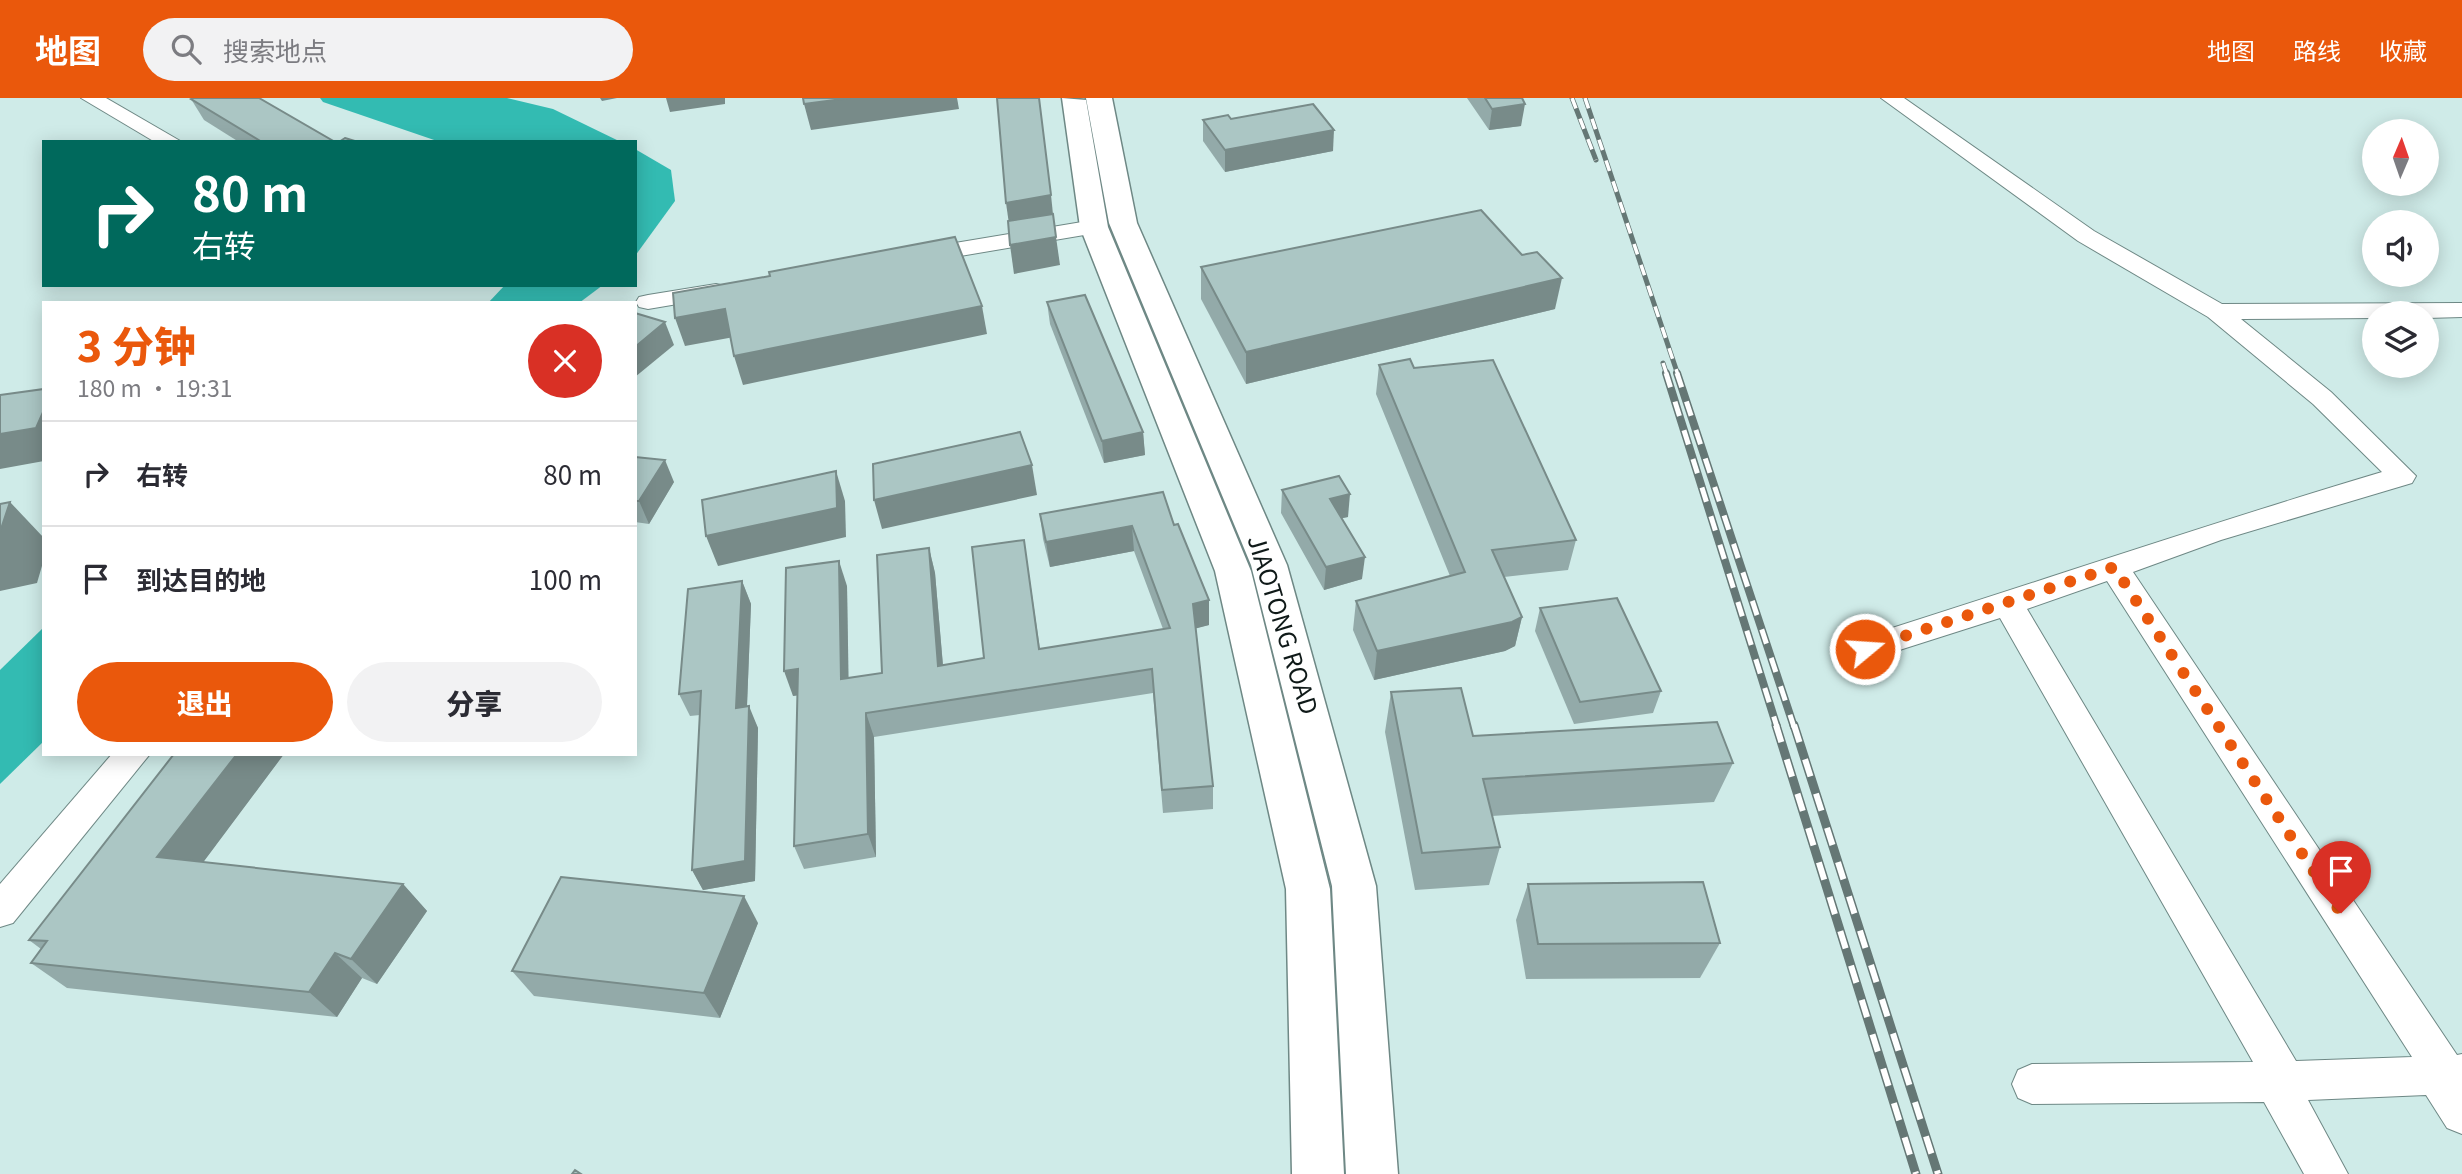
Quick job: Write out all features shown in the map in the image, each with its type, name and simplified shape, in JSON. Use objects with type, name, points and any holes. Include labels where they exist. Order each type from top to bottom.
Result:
[{"type":"main road","name":"JIAOTONG ROAD","points":[[1073,98],[1094,226],[1233,571],[1308,889],[1318,1174]]},
{"type":"main road","name":"JIAOTONG ROAD","points":[[1099,98],[1123,223],[1269,565],[1354,886],[1372,1174]]},
{"type":"street","points":[[91,98],[168,140]]},
{"type":"street","points":[[1865,649],[2008,604],[2211,533],[2402,476],[2322,398],[2217,312],[2086,236],[1891,98]]},
{"type":"street","points":[[891,261],[1094,226]]},
{"type":"street","points":[[648,302],[743,286]]},
{"type":"street","points":[[2217,312],[2462,310]]},
{"type":"street","points":[[2114,567],[2448,1074],[2462,1114]]},
{"type":"street","points":[[2008,604],[2281,1082],[2327,1174]]},
{"type":"street","points":[[0,911],[92,799],[131,756]]},
{"type":"street","points":[[2032,1084],[2281,1082],[2448,1074]]},
{"type":"water","points":[[320,98],[507,98],[553,109],[617,140],[434,140],[323,102]]},
{"type":"water","points":[[637,150],[671,170],[675,201],[637,253]]},
{"type":"water","points":[[503,287],[600,287],[582,301],[490,301]]},
{"type":"water","points":[[42,629],[42,743],[0,784],[0,670]]},
{"type":"building","points":[[259,98],[332,140],[259,140],[191,99]]},
{"type":"building","points":[[803,98],[850,98],[804,104]]},
{"type":"building","points":[[997,98],[1039,98],[1051,195],[1006,203]]},
{"type":"building","points":[[1485,98],[1522,98],[1525,104],[1492,109]]},
{"type":"building","points":[[1313,104],[1334,130],[1225,150],[1203,120],[1228,115],[1231,119]]},
{"type":"building","points":[[1481,210],[1522,255],[1537,252],[1562,278],[1246,352],[1201,267]]},
{"type":"building","points":[[1053,214],[1056,237],[1010,245],[1008,221]]},
{"type":"building","points":[[955,237],[982,306],[734,356],[725,309],[675,318],[673,293],[770,276],[769,272]]},
{"type":"building","points":[[1085,295],[1143,432],[1102,441],[1047,302]]},
{"type":"building","points":[[637,314],[665,322],[637,345]]},
{"type":"building","points":[[1410,359],[1414,368],[1493,360],[1576,540],[1492,550],[1522,617],[1512,622],[1377,651],[1356,601],[1465,572],[1379,365]]},
{"type":"building","points":[[42,389],[42,414],[36,428],[0,434],[0,395]]},
{"type":"building","points":[[1020,432],[1032,465],[874,500],[873,464]]},
{"type":"building","points":[[637,457],[665,460],[639,501]]},
{"type":"building","points":[[836,471],[837,508],[706,536],[702,500]]},
{"type":"building","points":[[1339,476],[1350,494],[1330,499],[1365,557],[1326,567],[1282,490]]},
{"type":"building","points":[[1163,492],[1174,525],[1178,524],[1209,600],[1193,604],[1213,786],[1162,790],[1152,669],[866,713],[868,834],[794,846],[798,669],[784,671],[786,568],[839,561],[841,679],[882,673],[877,555],[929,548],[938,666],[984,658],[972,547],[1024,540],[1039,649],[1170,628],[1132,526],[1046,542],[1040,514]]},
{"type":"building","points":[[10,502],[0,532],[0,504]]},
{"type":"building","points":[[742,581],[736,708],[749,706],[745,861],[692,870],[701,691],[679,694],[688,589]]},
{"type":"building","points":[[1617,598],[1661,691],[1580,702],[1540,608]]},
{"type":"building","points":[[1461,688],[1473,736],[1717,722],[1733,763],[1483,779],[1500,847],[1422,853],[1391,692]]},
{"type":"building","points":[[172,756],[235,756],[157,857],[403,884],[351,959],[335,953],[309,992],[31,963],[47,941],[29,940]]},
{"type":"building","points":[[561,877],[744,896],[704,993],[512,971]]},
{"type":"building","points":[[1703,882],[1720,943],[1538,944],[1528,884]]},
{"type":"railway","points":[[1572,98],[1596,160]]},
{"type":"railway","points":[[1585,98],[1678,375]]},
{"type":"railway","points":[[1663,363],[1667,375]]},
{"type":"railway","points":[[1666,373],[1777,727]]},
{"type":"railway","points":[[1677,373],[1794,727]]},
{"type":"railway","points":[[1776,725],[1916,1174]]},
{"type":"railway","points":[[1794,725],[1938,1174]]},
{"type":"route","points":[[1865,649],[2114,567],[2341,913]]}]
